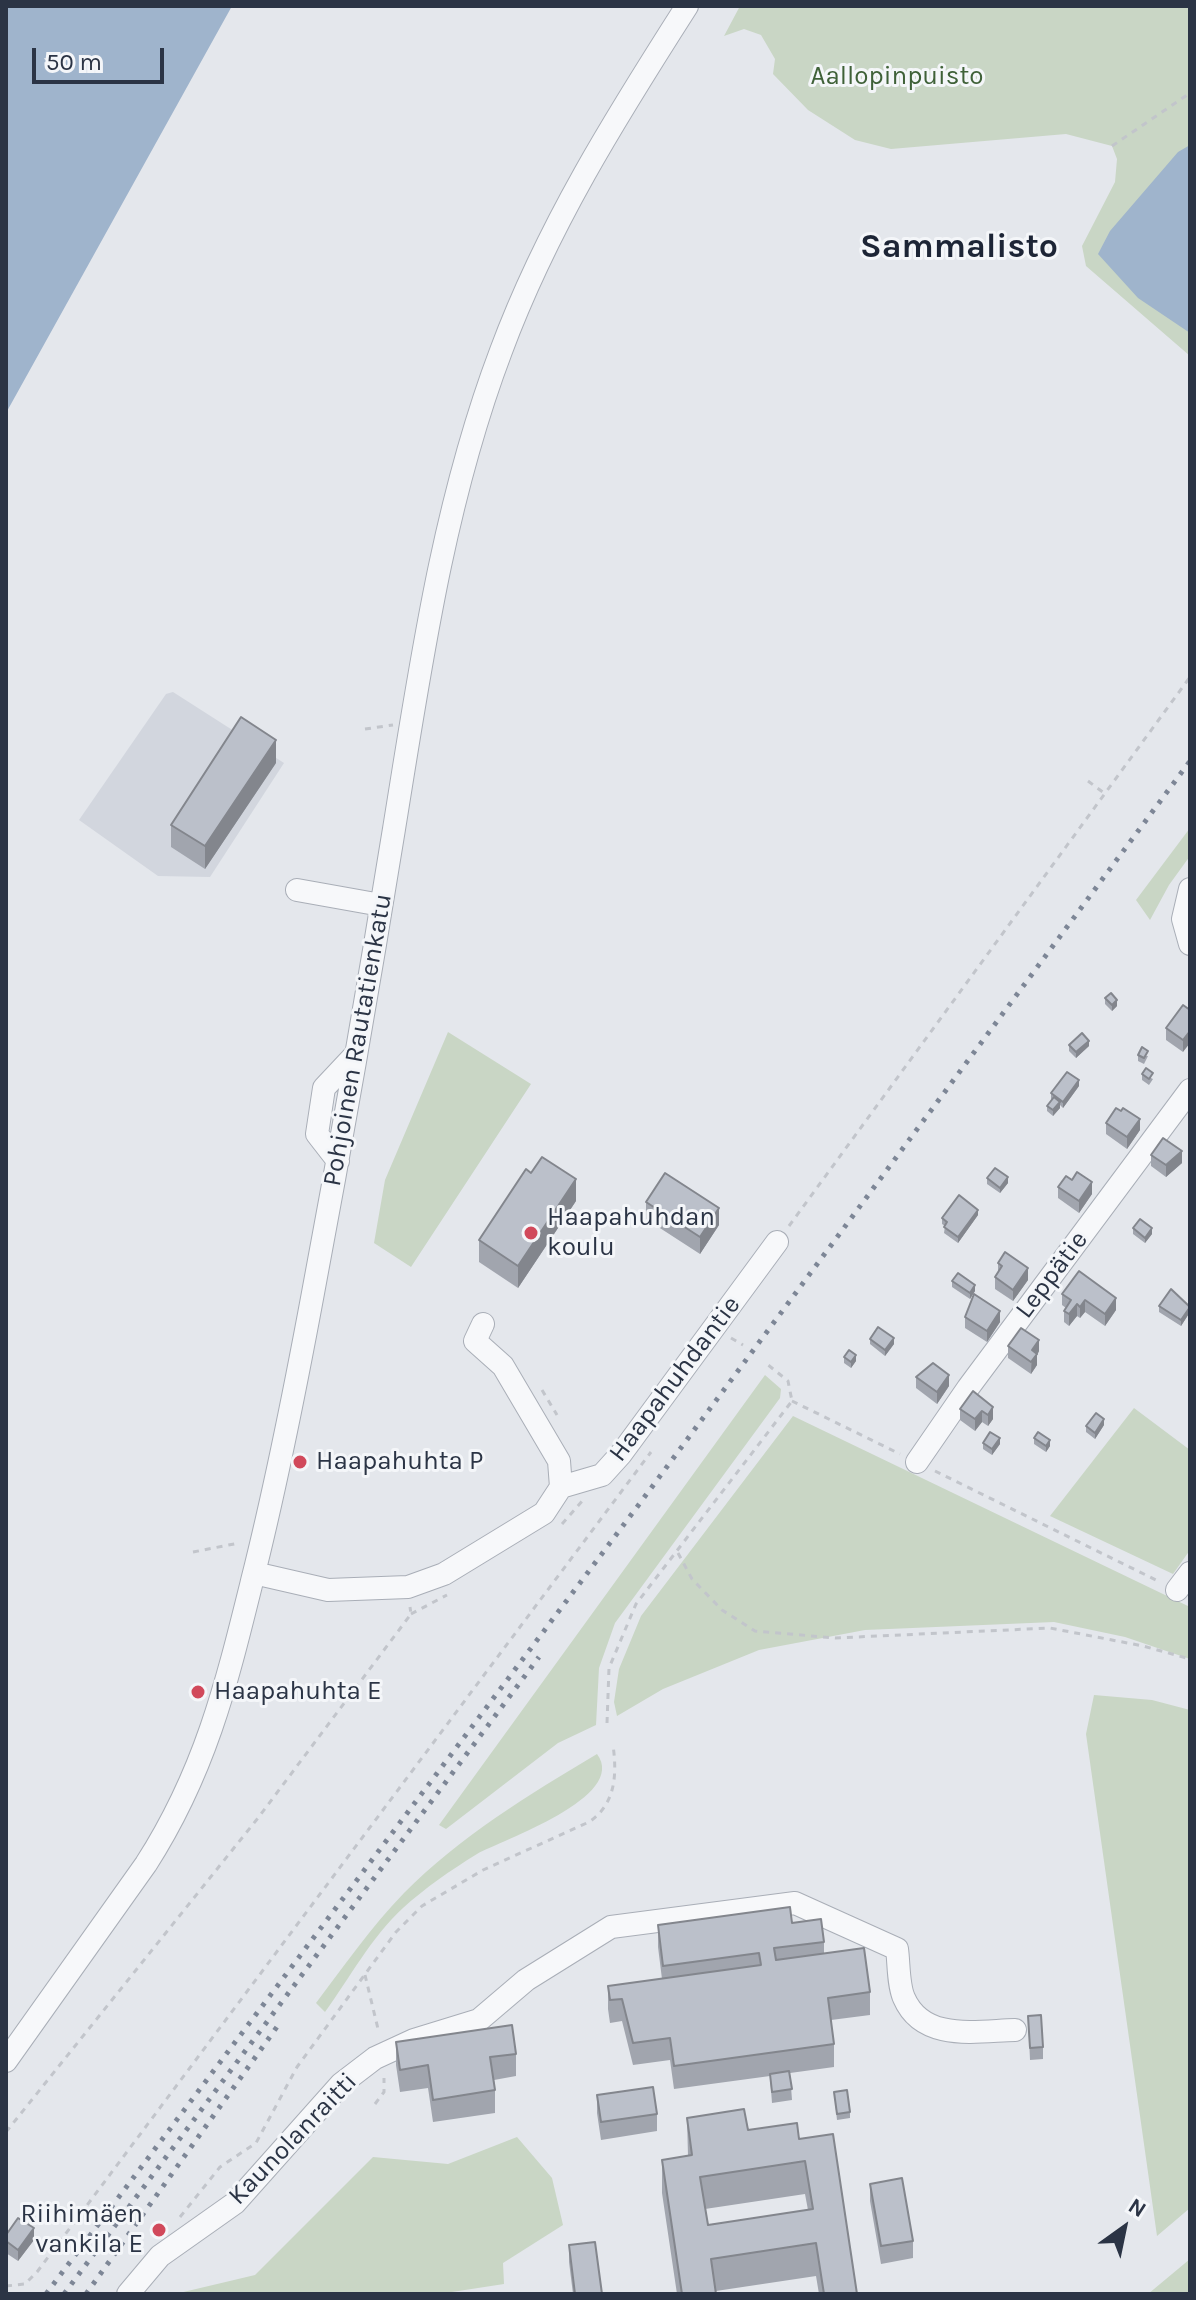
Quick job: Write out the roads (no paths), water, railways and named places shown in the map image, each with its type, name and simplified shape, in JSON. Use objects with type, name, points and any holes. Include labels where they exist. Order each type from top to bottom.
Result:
[{"type":"street","name":"Pohjoinen Rautatienkatu","points":[[6,2061],[146,1864],[186,1795],[207,1747],[263,1539],[298,1375],[445,540],[476,423],[500,351],[559,219],[602,140],[687,6]]},
{"type":"street","points":[[1190,889],[1183,919],[1190,944]]},
{"type":"street","points":[[297,890],[381,905]]},
{"type":"street","name":"Leppätie","points":[[917,1462],[968,1388],[1190,1090]]},
{"type":"street","name":"Haapahuhdantie","points":[[561,1487],[602,1475],[621,1454],[777,1242]]},
{"type":"street","points":[[254,1573],[328,1590],[408,1587],[444,1574],[544,1513],[561,1487],[559,1461],[503,1366],[475,1341],[483,1324]]},
{"type":"street","name":"Kaunolanraitti","points":[[128,2294],[160,2256],[235,2203],[341,2084],[368,2063],[414,2040],[479,2020],[526,1980],[611,1927],[795,1903],[897,1949],[903,1997],[921,2022],[947,2032],[1015,2030]]},
{"type":"water","points":[[6,6],[232,6],[6,413]]},
{"type":"water","points":[[1190,145],[1190,333],[1138,298],[1098,254],[1110,231],[1178,152]]},
{"type":"railway","points":[[46,2294],[643,1499],[1190,761]]},
{"type":"railway","points":[[64,2294],[539,1657]]},
{"type":"railway","points":[[86,2294],[279,2024]]},
{"type":"place","name":"Haapahuhdan koulu","points":[[531,1233]]},
{"type":"place","name":"Haapahuhta P","points":[[300,1462]]},
{"type":"place","name":"Haapahuhta E","points":[[198,1692]]},
{"type":"place","name":"Riihimäen vankila E","points":[[159,2230]]},
{"type":"district","name":"Sammalisto","points":[[959,247]]},
{"type":"park label","name":"Aallopinpuisto","points":[[897,77]]}]
